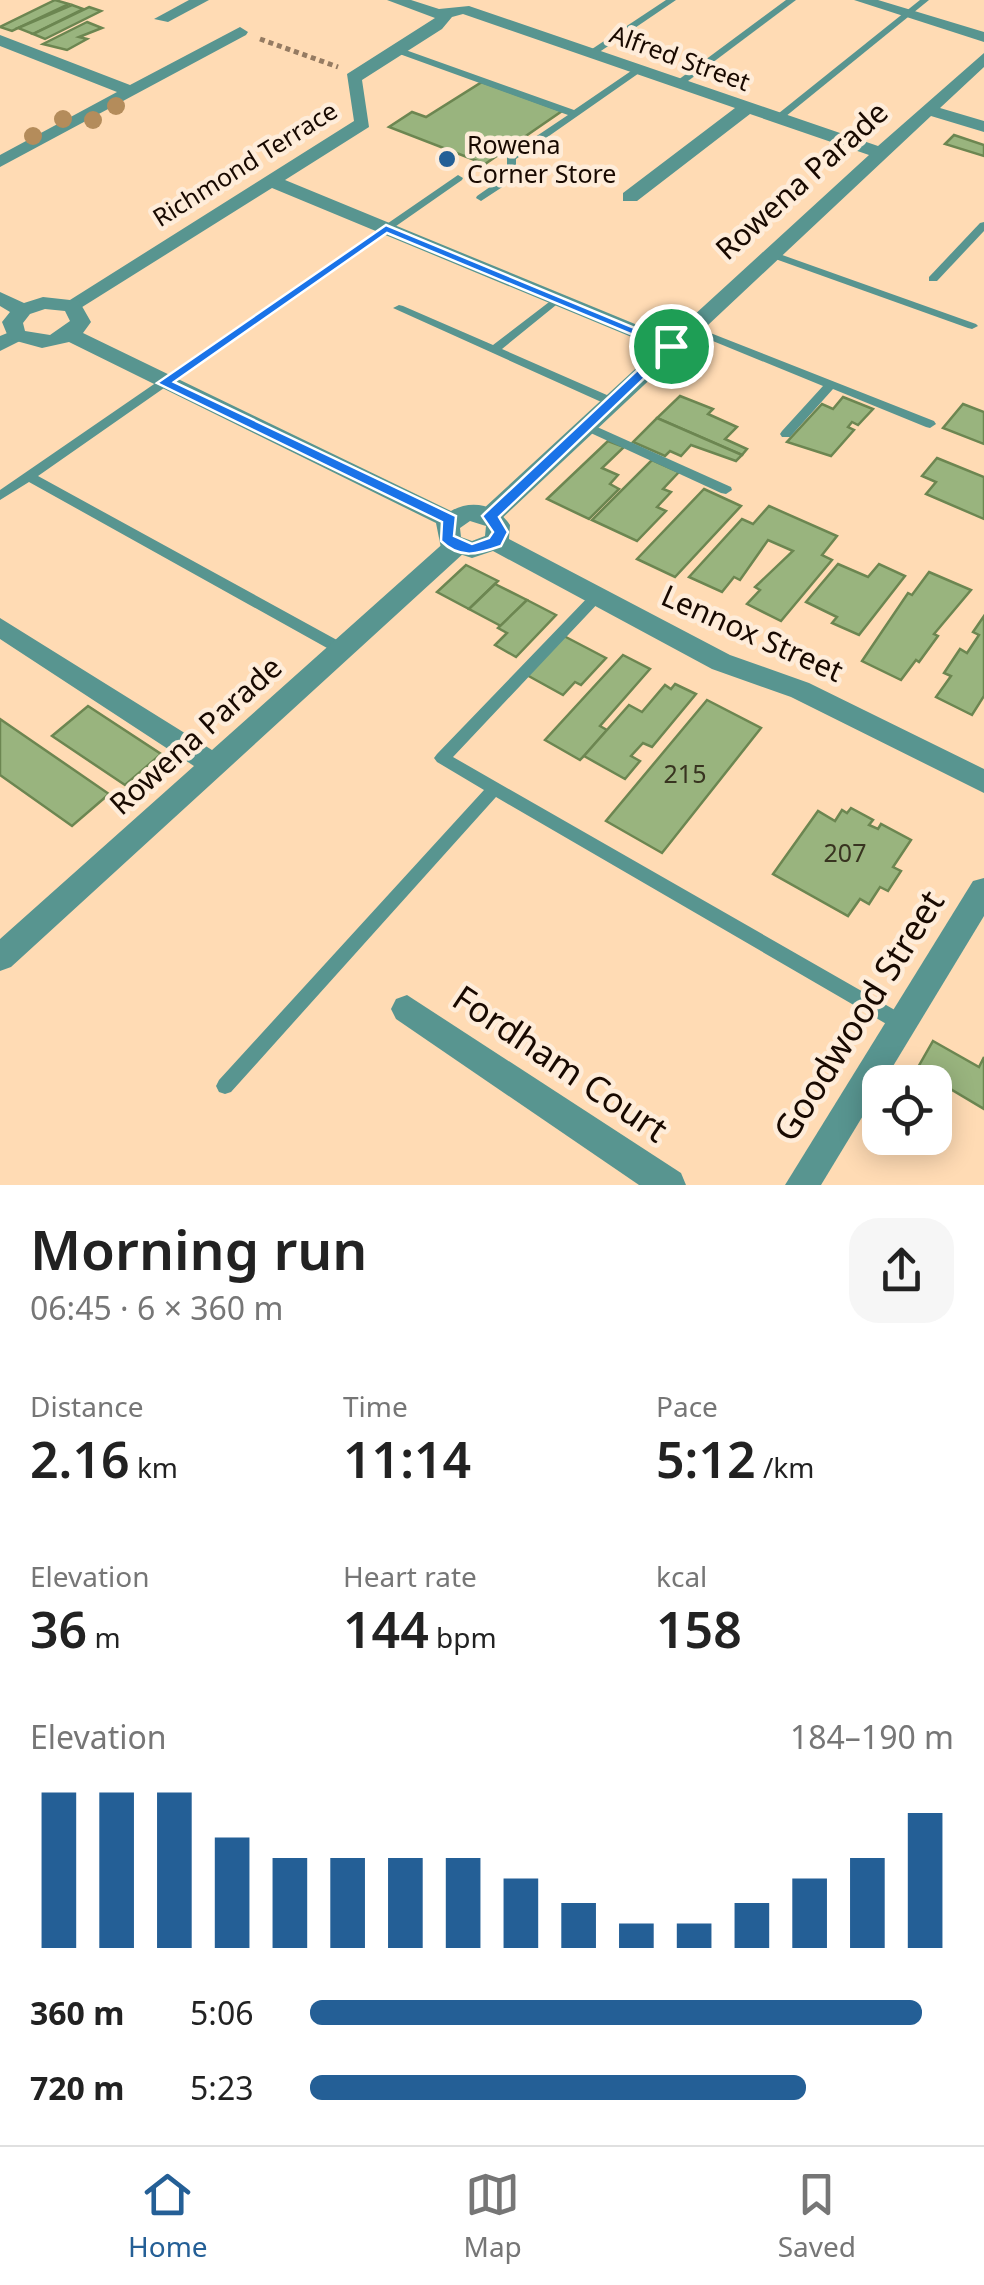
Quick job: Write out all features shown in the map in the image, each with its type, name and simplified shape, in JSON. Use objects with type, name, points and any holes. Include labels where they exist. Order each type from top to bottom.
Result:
[{"type":"street","points":[[162,20],[201,0]]},
{"type":"street","name":"Alfred Street","points":[[395,0],[456,9],[880,153]]},
{"type":"street","points":[[862,0],[984,37]]},
{"type":"street","name":"Richmond Terrace","points":[[72,306],[363,123],[353,78],[456,9]]},
{"type":"street","points":[[6,153],[240,32]]},
{"type":"street","points":[[0,40],[130,92]]},
{"type":"street","name":"Rowena Parade","points":[[490,516],[984,58]]},
{"type":"street","points":[[630,197],[746,108]]},
{"type":"street","points":[[929,110],[984,127]]},
{"type":"street","points":[[271,181],[671,346]]},
{"type":"street","points":[[0,298],[23,310]]},
{"type":"street","points":[[54,302],[72,306],[81,316],[69,334],[41,342],[8,340],[12,322],[23,310],[54,302]]},
{"type":"street","points":[[69,334],[453,533],[472,550],[495,542],[500,532],[490,516],[465,513],[453,533]]},
{"type":"street","name":"Rowena Parade","points":[[0,958],[341,649],[453,533]]},
{"type":"street","name":"Lennox Street","points":[[495,542],[722,662],[800,690],[984,782]]},
{"type":"street","points":[[0,626],[212,764]]},
{"type":"street","name":"Goodwood Street","points":[[802,1185],[984,890]]},
{"type":"street","name":"Fordham Court","points":[[407,1009],[670,1185]]},
{"type":"lane","points":[[592,53],[672,0]]},
{"type":"lane","points":[[677,85],[792,0]]},
{"type":"lane","points":[[777,118],[925,0]]},
{"type":"lane","points":[[397,50],[575,114]]},
{"type":"lane","points":[[482,198],[512,176],[511,158],[637,72]]},
{"type":"lane","points":[[0,496],[458,178]]},
{"type":"lane","points":[[933,279],[984,225]]},
{"type":"lane","points":[[770,254],[972,326]]},
{"type":"lane","points":[[494,350],[557,299]]},
{"type":"lane","points":[[399,308],[612,402]]},
{"type":"lane","points":[[690,328],[930,424]]},
{"type":"lane","points":[[786,434],[831,384]]},
{"type":"lane","points":[[586,426],[726,490]]},
{"type":"lane","points":[[29,476],[341,649]]},
{"type":"lane","points":[[597,596],[442,758],[901,1023]]},
{"type":"lane","points":[[225,1086],[495,788]]},
{"type":"path","points":[[240,32],[358,74]]},
{"type":"building","points":[[55,0],[69,4],[12,31],[0,27]]},
{"type":"building","points":[[72,5],[83,9],[33,34],[18,28]]},
{"type":"building","points":[[89,7],[101,11],[45,39],[33,34]]},
{"type":"building","points":[[87,22],[102,28],[79,37],[87,39],[67,50],[43,44]]},
{"type":"building","points":[[482,82],[562,111],[485,164],[389,127],[412,112],[426,117]]},
{"type":"building","points":[[954,135],[984,145],[984,156],[945,144]]},
{"type":"building","points":[[680,396],[713,409],[708,414],[737,427],[725,439],[747,449],[742,455],[657,418]]},
{"type":"building","points":[[843,397],[873,409],[858,425],[852,422],[848,427],[854,430],[831,456],[787,442],[822,404],[833,409]]},
{"type":"building","points":[[963,404],[984,412],[984,444],[943,428]]},
{"type":"building","points":[[657,418],[742,455],[736,461],[691,445],[681,456],[670,451],[665,456],[633,442]]},
{"type":"building","points":[[608,441],[624,447],[602,468],[618,475],[610,484],[619,489],[589,519],[547,499]]},
{"type":"building","points":[[937,458],[984,477],[984,519],[926,494],[936,482],[922,476]]},
{"type":"building","points":[[652,460],[679,472],[663,489],[671,492],[657,507],[666,511],[637,541],[592,520]]},
{"type":"building","points":[[704,489],[741,506],[675,577],[637,559]]},
{"type":"building","points":[[769,506],[837,536],[822,555],[832,560],[781,621],[747,604],[760,590],[755,587],[793,551],[768,540],[740,580],[734,577],[722,592],[689,577],[742,519],[753,524]]},
{"type":"building","points":[[838,564],[868,577],[879,564],[905,576],[859,635],[832,623],[837,617],[806,602]]},
{"type":"building","points":[[466,565],[498,581],[469,609],[437,592]]},
{"type":"building","points":[[929,572],[971,590],[934,634],[938,636],[919,662],[916,660],[901,680],[862,661],[908,593],[912,595]]},
{"type":"building","points":[[495,584],[527,600],[501,626],[469,609]]},
{"type":"building","points":[[527,600],[556,615],[516,657],[495,645],[507,633],[498,628]]},
{"type":"building","points":[[984,616],[984,696],[972,715],[936,697],[951,676],[944,673],[960,649],[967,653],[979,635],[973,632]]},
{"type":"building","points":[[562,635],[606,658],[581,685],[575,682],[563,695],[525,674]]},
{"type":"building","points":[[623,655],[650,669],[600,726],[607,730],[584,756],[580,760],[545,740]]},
{"type":"building","points":[[675,684],[696,694],[652,747],[643,743],[631,756],[640,761],[625,779],[584,756],[629,705],[642,712],[665,685],[671,689]]},
{"type":"building","points":[[707,700],[761,728],[662,853],[606,821]]},
{"type":"building","points":[[88,706],[161,754],[125,785],[52,736]]},
{"type":"building","points":[[0,719],[109,794],[72,826],[0,775]]},
{"type":"building","points":[[851,808],[873,820],[869,825],[878,829],[881,824],[911,840],[893,867],[901,871],[888,891],[880,887],[869,904],[860,899],[848,916],[773,874],[818,811],[835,821],[842,810],[847,813]]},
{"type":"building","points":[[933,1041],[979,1067],[984,1057],[984,1109],[952,1090],[952,1065],[919,1065]]},
{"type":"place","name":"Rowena Corner Store","points":[[447,159]]},
{"type":"route","points":[[386,228],[671,346],[490,516],[499,526],[495,542],[472,550],[456,546],[446,537],[450,520],[164,383],[386,228]]}]
